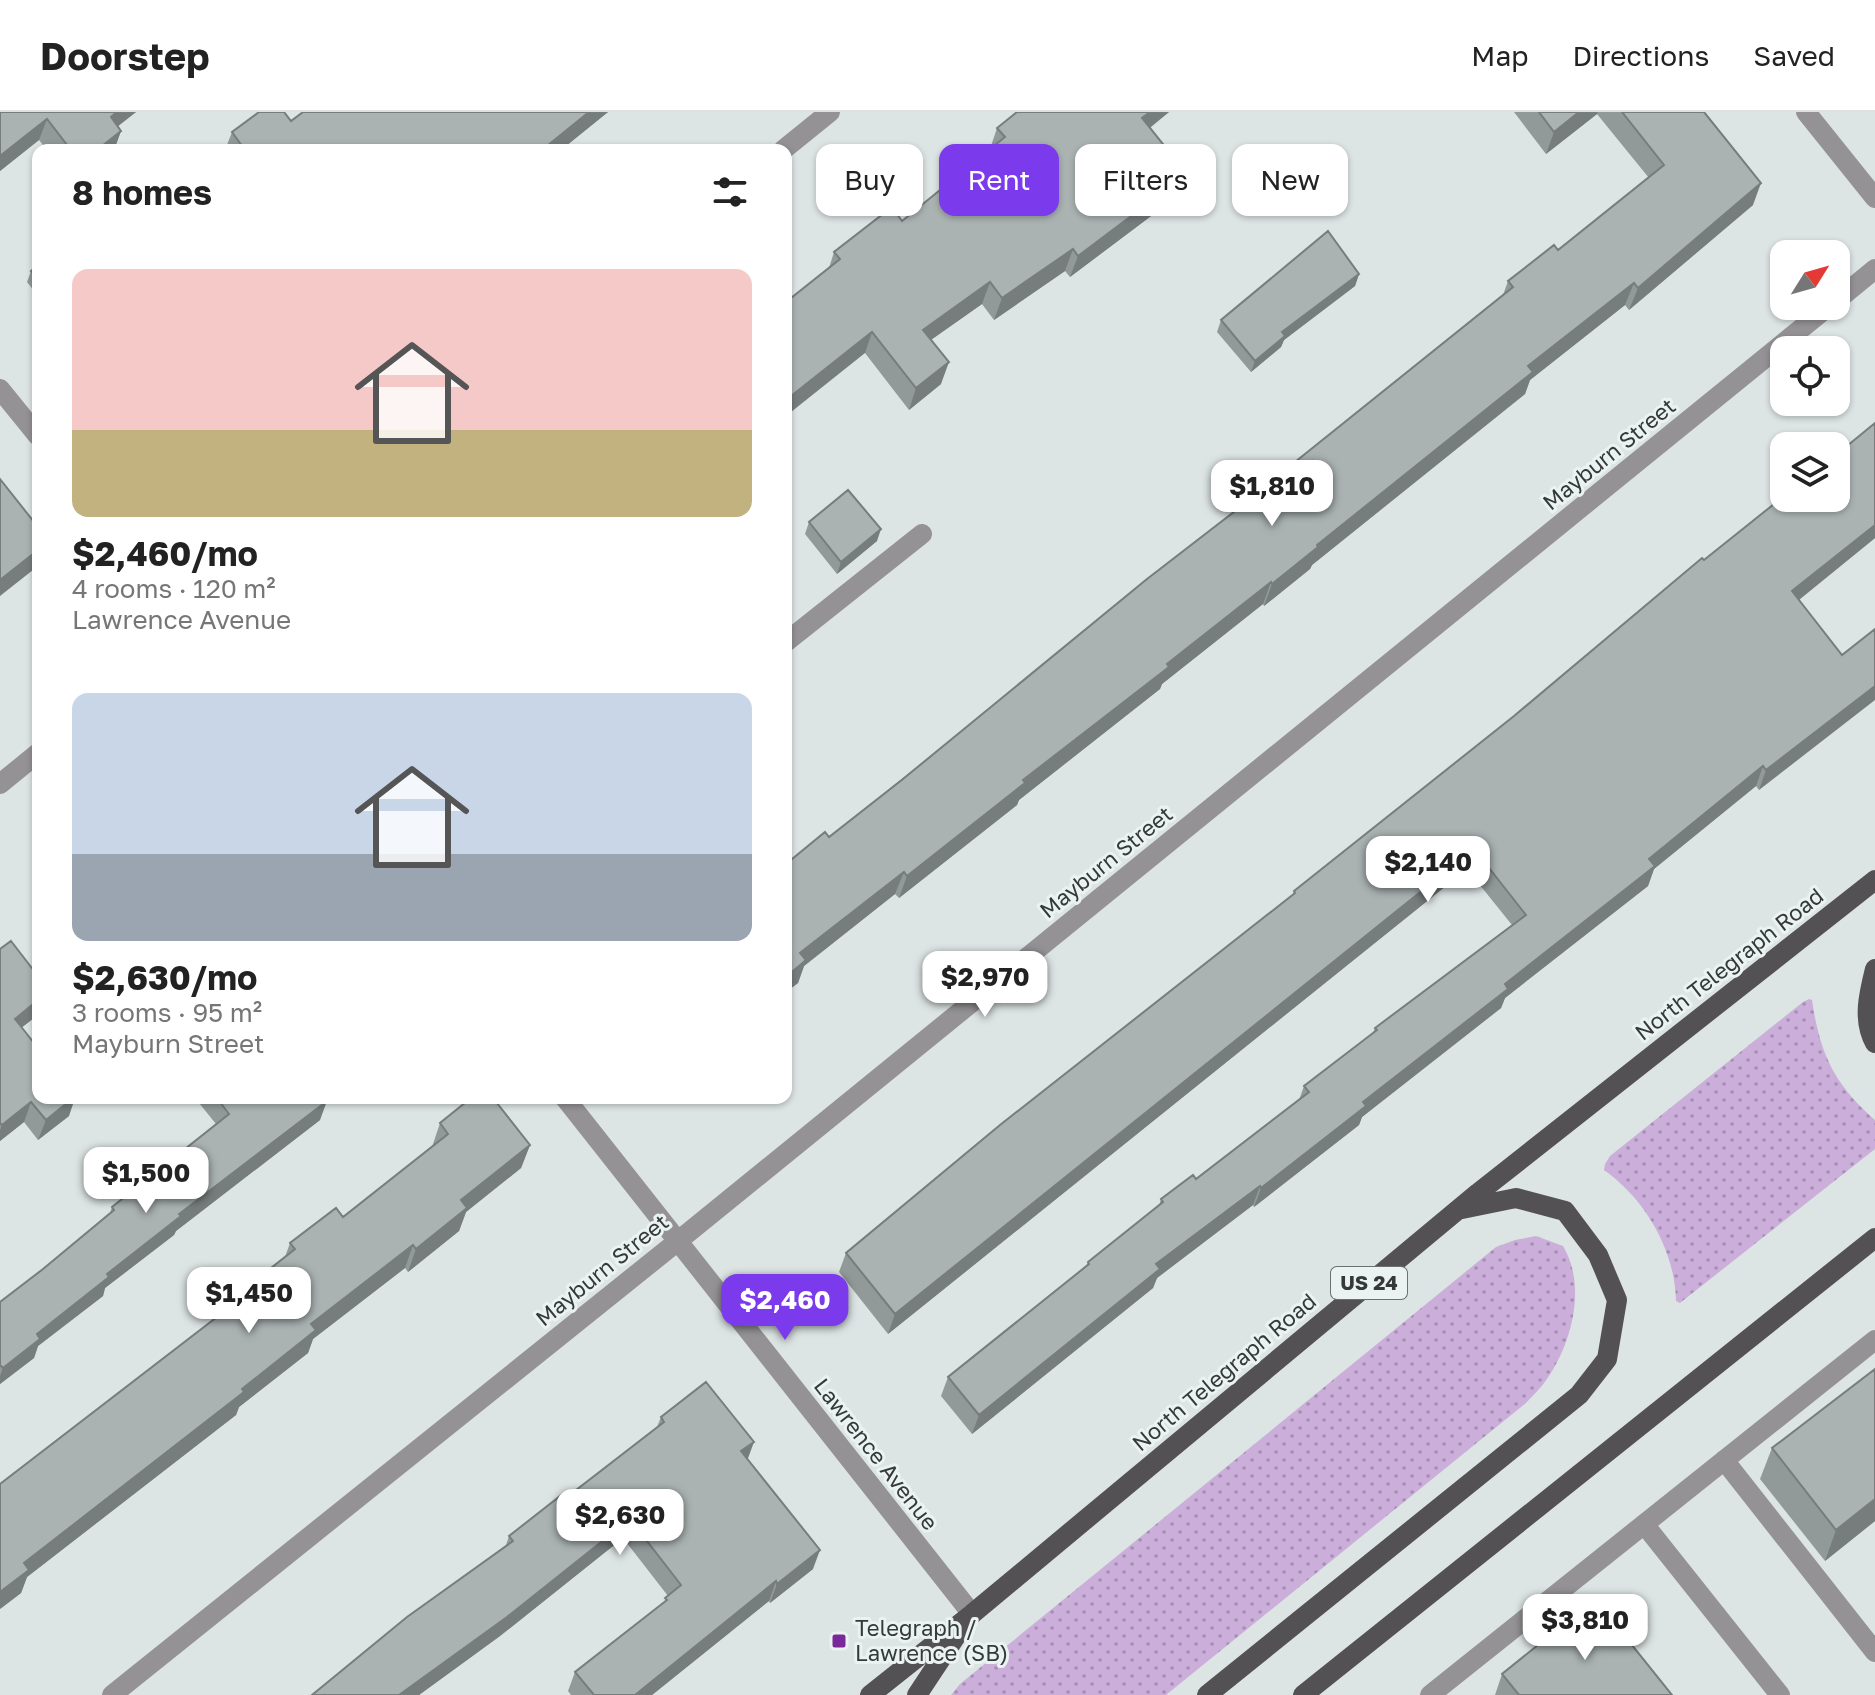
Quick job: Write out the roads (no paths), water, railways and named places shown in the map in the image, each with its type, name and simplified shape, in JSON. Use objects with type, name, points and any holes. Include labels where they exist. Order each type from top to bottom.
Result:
[{"type":"main road","name":"North Telegraph Road","points":[[870,1695],[972,1614],[1457,1210],[1875,880]]},
{"type":"main road","points":[[1875,969],[1867,1003],[1871,1036],[1875,1043]]},
{"type":"main road","points":[[1207,1695],[1579,1395],[1607,1359],[1617,1300],[1598,1255],[1565,1211],[1516,1198],[1457,1210]]},
{"type":"main road","points":[[1303,1695],[1875,1238]]},
{"type":"main road","points":[[917,1695],[972,1614]]},
{"type":"street","points":[[790,144],[830,112]]},
{"type":"street","points":[[1806,112],[1875,198]]},
{"type":"street","points":[[1850,290],[1875,269]]},
{"type":"street","name":"Mayburn Street","points":[[112,1695],[678,1241],[1812,320]]},
{"type":"street","points":[[0,389],[32,429]]},
{"type":"street","points":[[792,637],[922,534]]},
{"type":"street","points":[[0,784],[32,758]]},
{"type":"street","name":"Lawrence Avenue","points":[[570,1104],[972,1614]]},
{"type":"street","points":[[1430,1695],[1875,1340]]},
{"type":"street","points":[[1724,1460],[1875,1652]]},
{"type":"street","points":[[1644,1524],[1780,1695]]},
{"type":"place","name":"Telegraph / Lawrence (SB)","points":[[839,1641]]}]
